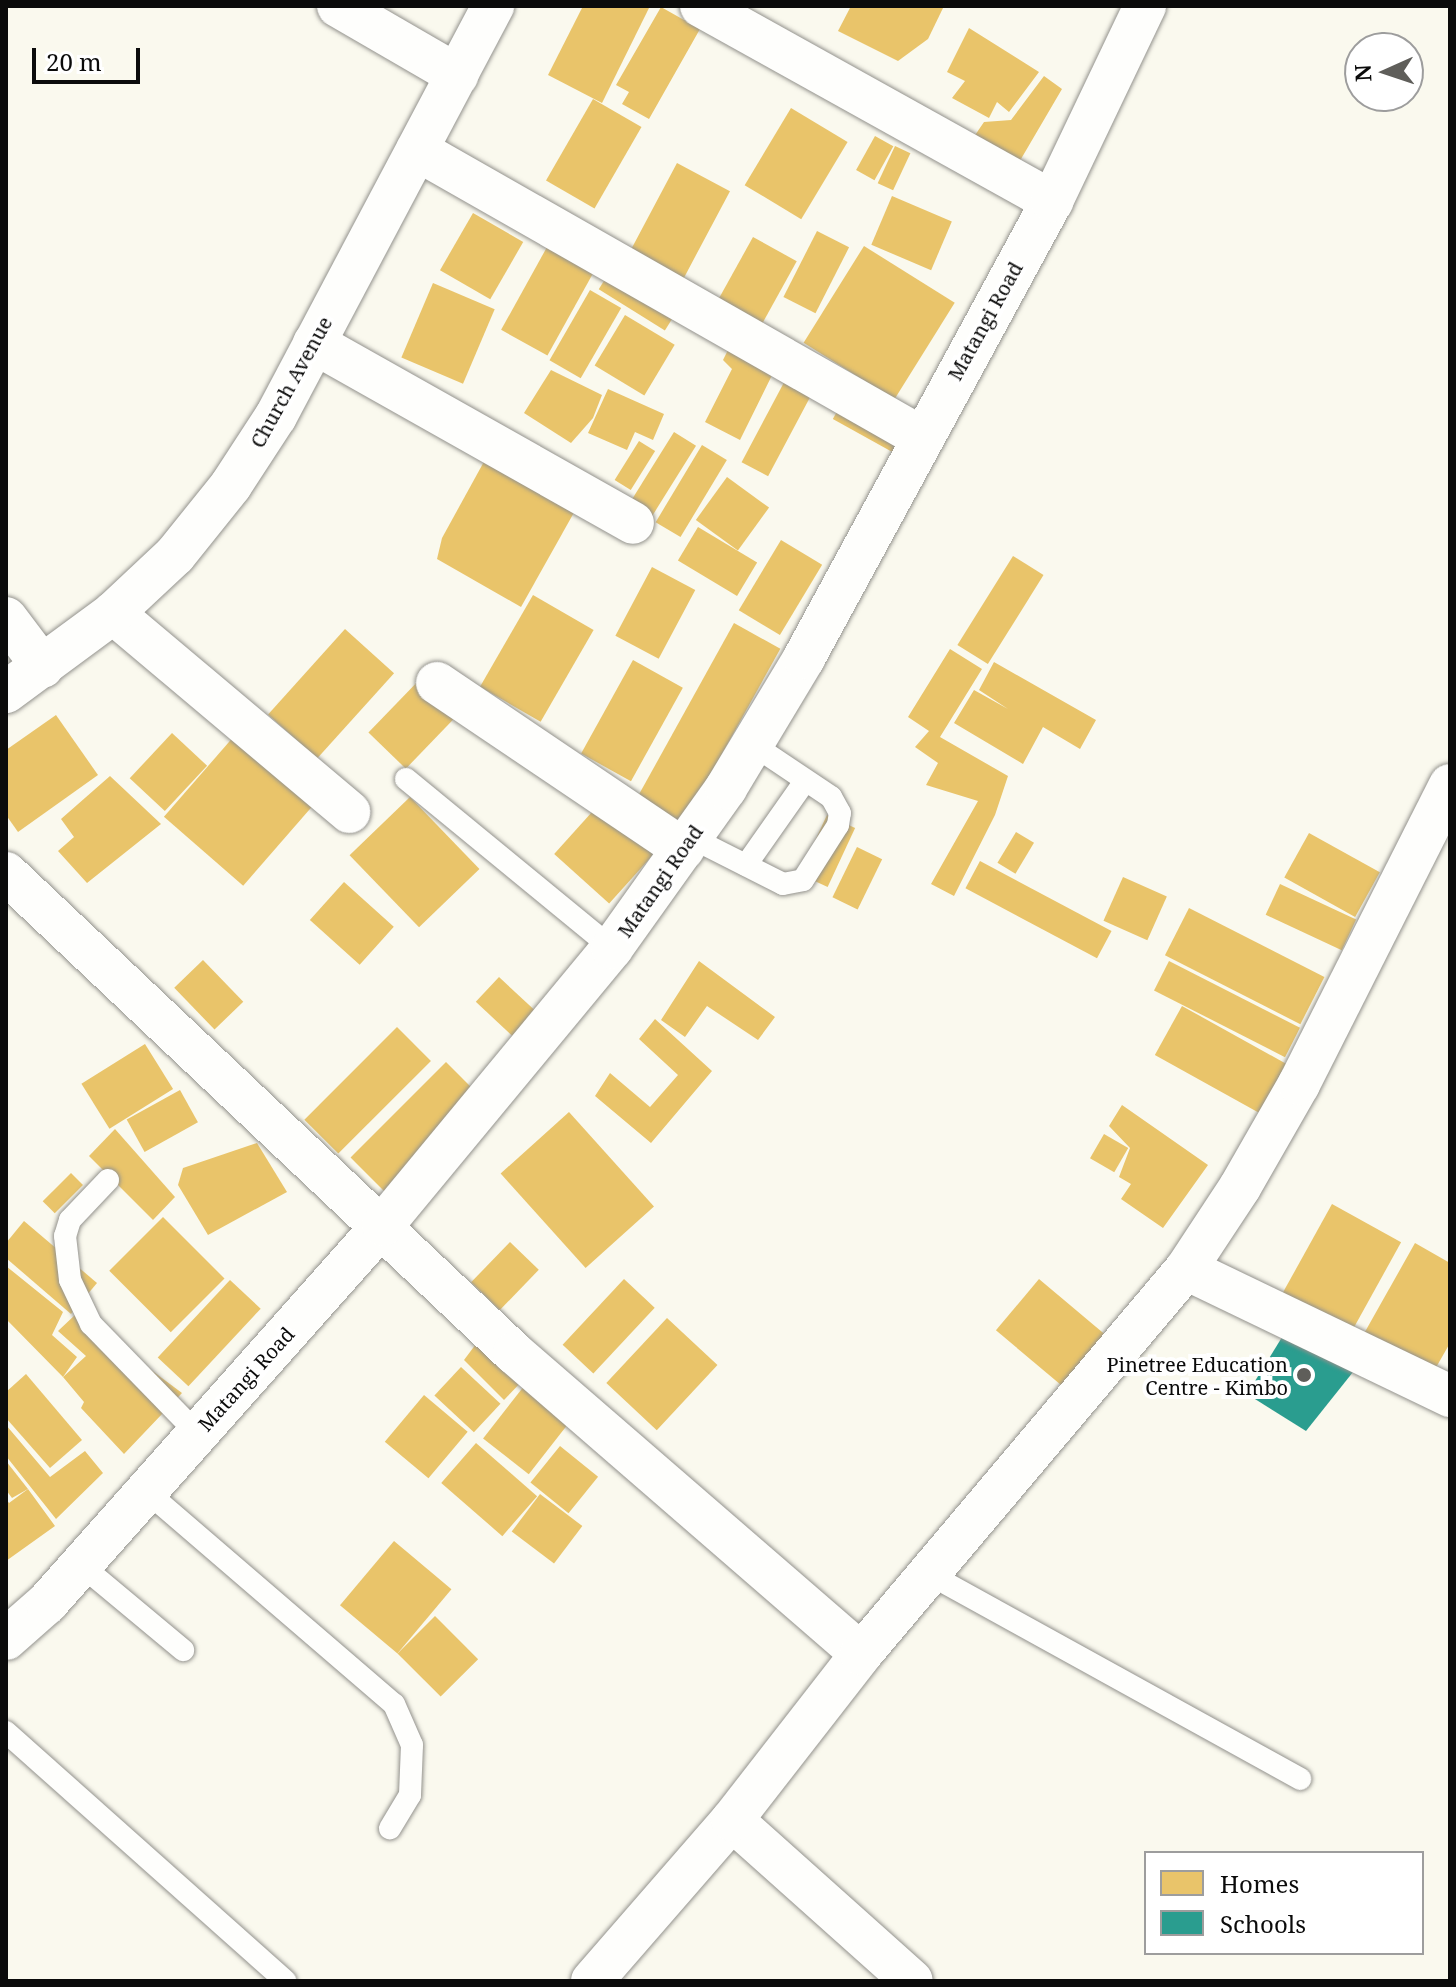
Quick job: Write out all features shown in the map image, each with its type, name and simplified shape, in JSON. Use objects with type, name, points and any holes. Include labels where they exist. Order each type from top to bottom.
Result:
[{"type":"street","points":[[338,6],[457,75]]},
{"type":"street","name":"Church Avenue","points":[[6,692],[113,613],[175,555],[231,485],[276,416],[493,6]]},
{"type":"street","points":[[701,6],[1052,201]]},
{"type":"street","name":"Matangi Road","points":[[6,1639],[47,1603],[383,1225],[612,948],[686,843],[752,744],[804,658],[921,437],[1052,201],[1145,6]]},
{"type":"street","points":[[417,150],[921,437]]},
{"type":"street","points":[[314,343],[633,523]]},
{"type":"street","points":[[113,613],[349,812]]},
{"type":"street","points":[[6,618],[43,667]]},
{"type":"street","points":[[437,683],[686,843]]},
{"type":"street","points":[[592,1981],[732,1820],[861,1654],[1186,1269],[1240,1187],[1299,1084],[1450,785]]},
{"type":"street","points":[[6,873],[91,956],[383,1225],[514,1353],[861,1654]]},
{"type":"street","points":[[1186,1269],[1450,1396]]},
{"type":"street","points":[[732,1820],[912,1981]]},
{"type":"lane","points":[[686,843],[746,865],[783,884],[803,880],[838,825],[840,813],[831,797],[752,744]]},
{"type":"lane","points":[[406,779],[612,948]]},
{"type":"lane","points":[[746,865],[805,781]]},
{"type":"lane","points":[[108,1180],[70,1220],[65,1236],[70,1280],[91,1324],[197,1433]]},
{"type":"lane","points":[[146,1491],[394,1704],[412,1745],[410,1795],[390,1828]]},
{"type":"lane","points":[[81,1565],[183,1650]]},
{"type":"lane","points":[[929,1574],[1300,1779]]},
{"type":"lane","points":[[6,1732],[285,1981]]},
{"type":"building: Homes","points":[[583,6],[650,6],[602,103],[548,75]]},
{"type":"building: Homes","points":[[851,6],[944,6],[928,39],[898,61],[838,31]]},
{"type":"building: Homes","points":[[661,7],[700,29],[649,119],[622,104],[629,92],[616,85]]},
{"type":"building: Homes","points":[[969,28],[1039,72],[1009,112],[997,102],[989,118],[952,98],[965,81],[947,72]]},
{"type":"building: Homes","points":[[1044,76],[1062,89],[1014,171],[969,144],[984,122],[1011,120]]},
{"type":"building: Homes","points":[[593,99],[641,127],[594,208],[546,180]]},
{"type":"building: Homes","points":[[791,108],[848,142],[801,219],[745,185]]},
{"type":"building: Homes","points":[[875,136],[893,146],[874,180],[856,170]]},
{"type":"building: Homes","points":[[895,146],[910,153],[893,190],[878,183]]},
{"type":"building: Homes","points":[[677,163],[730,191],[681,284],[628,256]]},
{"type":"building: Homes","points":[[892,196],[952,221],[931,270],[871,245]]},
{"type":"building: Homes","points":[[473,213],[523,242],[490,299],[440,270]]},
{"type":"building: Homes","points":[[817,231],[849,247],[815,313],[783,297]]},
{"type":"building: Homes","points":[[753,237],[797,261],[758,330],[715,306]]},
{"type":"building: Homes","points":[[552,238],[598,264],[547,356],[501,330]]},
{"type":"building: Homes","points":[[864,246],[955,303],[894,399],[804,343]]},
{"type":"building: Homes","points":[[612,268],[678,309],[665,331],[599,289]]},
{"type":"building: Homes","points":[[433,283],[495,309],[463,384],[401,358]]},
{"type":"building: Homes","points":[[590,290],[621,308],[581,378],[550,360]]},
{"type":"building: Homes","points":[[625,315],[675,345],[644,395],[595,366]]},
{"type":"building: Homes","points":[[735,336],[780,359],[740,440],[705,422],[732,369],[723,360]]},
{"type":"building: Homes","points":[[551,370],[602,395],[593,418],[571,443],[524,413]]},
{"type":"building: Homes","points":[[789,373],[815,387],[768,476],[742,462]]},
{"type":"building: Homes","points":[[608,389],[664,414],[653,440],[635,432],[627,450],[588,433]]},
{"type":"building: Homes","points":[[844,399],[903,432],[892,452],[833,419]]},
{"type":"building: Homes","points":[[674,432],[696,446],[648,523],[626,509]]},
{"type":"building: Homes","points":[[639,441],[655,451],[631,490],[615,480]]},
{"type":"building: Homes","points":[[702,445],[727,460],[681,537],[656,522]]},
{"type":"building: Homes","points":[[486,458],[576,509],[521,607],[437,559],[442,538]]},
{"type":"building: Homes","points":[[727,477],[769,508],[738,550],[696,520]]},
{"type":"building: Homes","points":[[698,527],[757,563],[737,596],[678,560]]},
{"type":"building: Homes","points":[[781,540],[822,565],[780,635],[739,610]]},
{"type":"building: Homes","points":[[1013,556],[1044,575],[988,664],[957,645]]},
{"type":"building: Homes","points":[[652,567],[695,590],[659,659],[615,636]]},
{"type":"building: Homes","points":[[533,595],[594,630],[541,722],[480,687]]},
{"type":"building: Homes","points":[[734,623],[780,649],[683,824],[637,799]]},
{"type":"building: Homes","points":[[345,629],[394,673],[317,759],[268,714]]},
{"type":"building: Homes","points":[[950,649],[982,669],[940,737],[1008,776],[995,815],[954,896],[931,884],[978,801],[926,785],[938,763],[915,747],[929,731],[908,717]]},
{"type":"building: Homes","points":[[633,660],[683,688],[631,781],[581,754]]},
{"type":"building: Homes","points":[[994,662],[1096,720],[1080,749],[1043,727],[1023,764],[954,723],[974,690],[1008,709],[979,690]]},
{"type":"building: Homes","points":[[424,675],[461,711],[406,769],[368,733]]},
{"type":"building: Homes","points":[[56,715],[98,775],[18,832],[6,815],[6,750]]},
{"type":"building: Homes","points":[[242,727],[321,796],[243,886],[164,817]]},
{"type":"building: Homes","points":[[172,733],[207,766],[165,811],[130,778]]},
{"type":"building: Homes","points":[[110,776],[161,824],[87,883],[58,851],[74,837],[61,819]]},
{"type":"building: Homes","points":[[410,797],[479,869],[419,927],[350,855]]},
{"type":"building: Homes","points":[[601,802],[656,852],[609,904],[554,854]]},
{"type":"building: Homes","points":[[827,815],[855,828],[828,887],[800,874]]},
{"type":"building: Homes","points":[[1016,832],[1034,843],[1015,874],[997,863]]},
{"type":"building: Homes","points":[[1309,833],[1380,872],[1355,917],[1284,878]]},
{"type":"building: Homes","points":[[857,847],[882,859],[858,910],[832,897]]},
{"type":"building: Homes","points":[[980,861],[1112,931],[1097,958],[965,888]]},
{"type":"building: Homes","points":[[1123,877],[1167,897],[1147,940],[1103,921]]},
{"type":"building: Homes","points":[[344,882],[394,927],[360,965],[310,920]]},
{"type":"building: Homes","points":[[1280,884],[1356,919],[1342,950],[1266,915]]},
{"type":"building: Homes","points":[[1189,908],[1324,977],[1300,1024],[1165,955]]},
{"type":"building: Homes","points":[[203,960],[243,1002],[215,1030],[174,988]]},
{"type":"building: Homes","points":[[699,961],[775,1017],[758,1040],[707,1006],[685,1037],[661,1020]]},
{"type":"building: Homes","points":[[1169,961],[1300,1028],[1285,1057],[1154,990]]},
{"type":"building: Homes","points":[[499,977],[536,1011],[512,1036],[476,1002]]},
{"type":"building: Homes","points":[[1182,1006],[1287,1064],[1260,1113],[1155,1055]]},
{"type":"building: Homes","points":[[655,1019],[712,1071],[651,1143],[595,1096],[610,1073],[650,1107],[678,1075],[639,1039]]},
{"type":"building: Homes","points":[[397,1027],[431,1061],[338,1154],[304,1120]]},
{"type":"building: Homes","points":[[145,1044],[173,1089],[109,1129],[81,1084]]},
{"type":"building: Homes","points":[[446,1062],[480,1096],[384,1191],[351,1157]]},
{"type":"building: Homes","points":[[180,1090],[198,1122],[145,1152],[127,1120]]},
{"type":"building: Homes","points":[[1122,1105],[1208,1165],[1163,1228],[1121,1199],[1131,1184],[1119,1177],[1130,1148],[1109,1126]]},
{"type":"building: Homes","points":[[569,1112],[654,1206],[586,1268],[501,1174]]},
{"type":"building: Homes","points":[[115,1129],[175,1197],[153,1220],[89,1156]]},
{"type":"building: Homes","points":[[1104,1134],[1128,1148],[1114,1172],[1090,1158]]},
{"type":"building: Homes","points":[[257,1143],[287,1192],[208,1235],[178,1185],[183,1168]]},
{"type":"building: Homes","points":[[71,1173],[83,1185],[55,1213],[43,1201]]},
{"type":"building: Homes","points":[[1332,1204],[1401,1242],[1349,1336],[1280,1298]]},
{"type":"building: Homes","points":[[163,1217],[225,1279],[171,1332],[109,1271]]},
{"type":"building: Homes","points":[[24,1221],[97,1283],[71,1314],[6,1258],[6,1243]]},
{"type":"building: Homes","points":[[510,1242],[539,1270],[500,1310],[471,1282]]},
{"type":"building: Homes","points":[[1415,1243],[1450,1263],[1450,1343],[1426,1385],[1357,1346]]},
{"type":"building: Homes","points":[[6,1266],[63,1312],[52,1335],[77,1357],[63,1377],[6,1319]]},
{"type":"building: Homes","points":[[624,1279],[655,1308],[593,1373],[563,1345]]},
{"type":"building: Homes","points":[[1039,1279],[1115,1343],[1072,1394],[996,1330]]},
{"type":"building: Homes","points":[[230,1280],[261,1309],[188,1386],[158,1358]]},
{"type":"building: Homes","points":[[76,1314],[182,1393],[124,1454],[81,1408],[84,1402],[63,1377],[86,1356],[58,1331]]},
{"type":"building: Homes","points":[[667,1318],[717,1365],[657,1430],[606,1383]]},
{"type":"building: Homes","points":[[485,1332],[530,1373],[504,1400],[464,1360]]},
{"type":"building: Homes","points":[[461,1367],[500,1404],[474,1432],[434,1396]]},
{"type":"building: Homes","points":[[26,1374],[82,1440],[50,1468],[6,1418],[6,1392]]},
{"type":"building: Homes","points":[[528,1381],[574,1417],[529,1474],[483,1439]]},
{"type":"building: Homes","points":[[424,1395],[468,1432],[428,1478],[385,1442]]},
{"type":"building: Homes","points":[[6,1425],[50,1477],[85,1451],[103,1473],[56,1519],[6,1456]]},
{"type":"building: Homes","points":[[476,1443],[537,1496],[502,1536],[441,1483]]},
{"type":"building: Homes","points":[[560,1446],[598,1477],[569,1513],[530,1483]]},
{"type":"building: Homes","points":[[6,1461],[28,1489],[12,1498],[6,1490]]},
{"type":"building: Homes","points":[[28,1489],[55,1526],[6,1561],[6,1499],[9,1503]]},
{"type":"building: Homes","points":[[540,1494],[582,1526],[554,1563],[512,1532]]},
{"type":"building: Homes","points":[[394,1541],[451,1589],[397,1654],[340,1605]]},
{"type":"building: Homes","points":[[435,1616],[478,1659],[441,1697],[398,1653]]},
{"type":"building: Schools","name":"Pinetree Education Centre - Kimbo","points":[[1295,1316],[1365,1357],[1306,1431],[1247,1394]]},
{"type":"place","name":"Pinetree Education Centre - Kimbo","points":[[1304,1375]]}]
